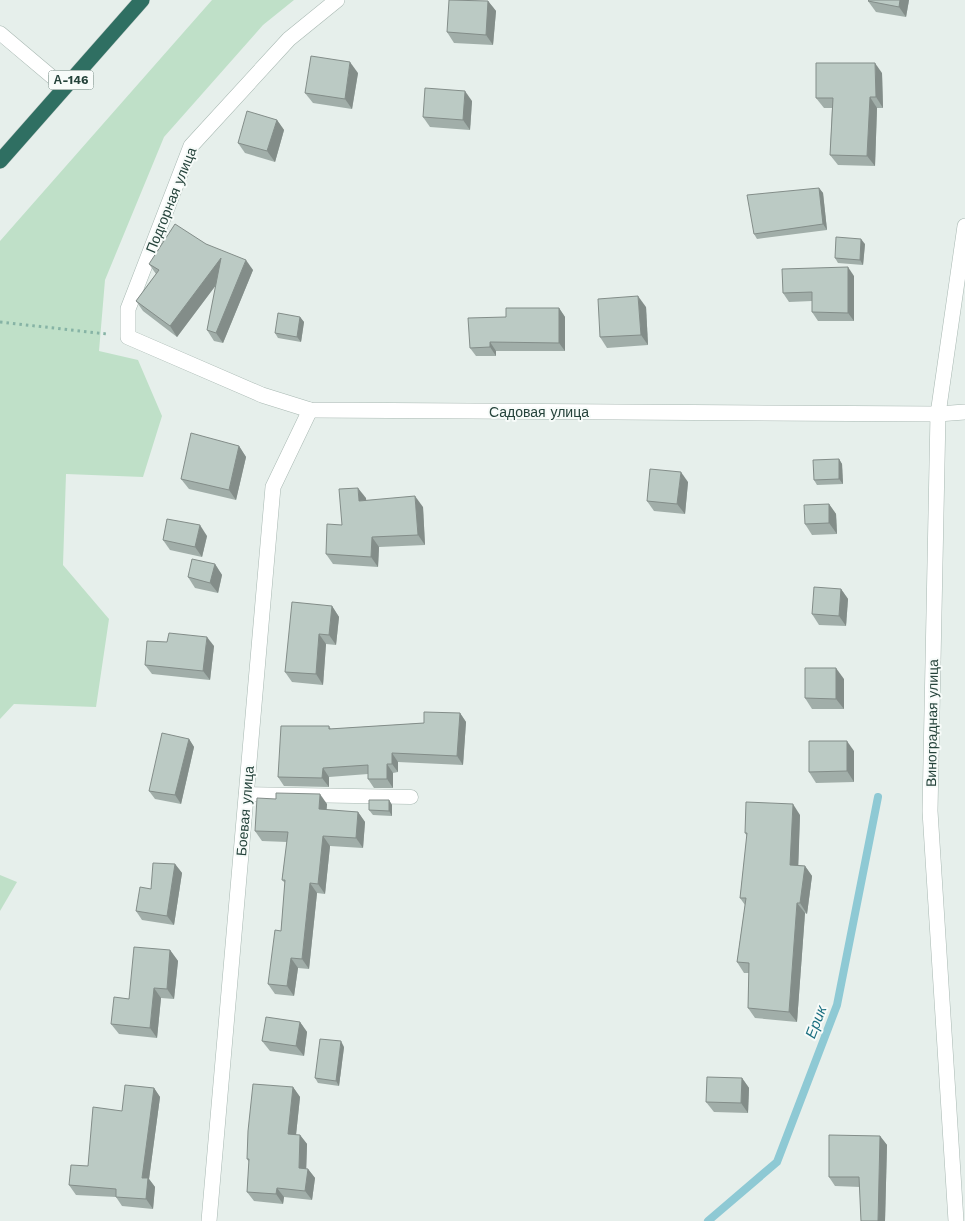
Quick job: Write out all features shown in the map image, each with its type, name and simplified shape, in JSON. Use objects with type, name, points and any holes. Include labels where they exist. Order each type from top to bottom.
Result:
[{"type":"highway","name":"А-146","points":[[0,161],[142,0]]},
{"type":"street","name":"Подгорная улица","points":[[128,337],[128,309],[191,146],[289,39],[337,0]]},
{"type":"street","name":"Виноградная улица","points":[[956,1221],[930,810],[938,414],[965,226]]},
{"type":"street","name":"Садовая улица","points":[[128,337],[262,396],[310,410],[938,414],[965,412]]},
{"type":"street","name":"Боевая улица","points":[[209,1221],[273,487],[310,410]]},
{"type":"lane","points":[[0,33],[64,87]]},
{"type":"lane","points":[[246,794],[411,797]]},
{"type":"path","points":[[0,322],[128,337]]},
{"type":"green space","points":[[212,0],[294,0],[263,25],[164,137],[105,280],[99,351],[138,360],[162,416],[143,477],[66,474],[63,565],[109,619],[96,707],[14,704],[0,719],[0,241]]},
{"type":"green space","points":[[0,875],[17,882],[0,911]]},
{"type":"building","points":[[449,0],[488,1],[486,35],[447,32]]},
{"type":"building","points":[[869,0],[900,0],[899,7]]},
{"type":"building","points":[[311,56],[350,62],[345,99],[305,93]]},
{"type":"building","points":[[816,63],[875,63],[876,97],[870,97],[867,156],[830,155],[833,98],[816,98]]},
{"type":"building","points":[[425,88],[465,91],[463,120],[423,117]]},
{"type":"building","points":[[247,111],[277,120],[267,151],[238,143]]},
{"type":"building","points":[[819,188],[823,224],[754,234],[747,195]]},
{"type":"building","points":[[175,224],[206,244],[246,260],[216,333],[207,330],[221,258],[170,326],[136,301],[159,270],[149,264]]},
{"type":"building","points":[[836,237],[861,239],[860,260],[835,258]]},
{"type":"building","points":[[848,267],[848,313],[812,312],[812,292],[783,293],[782,269]]},
{"type":"building","points":[[638,296],[641,335],[600,337],[598,299]]},
{"type":"building","points":[[506,308],[559,308],[559,343],[490,342],[490,347],[470,348],[468,318],[506,317]]},
{"type":"building","points":[[278,313],[300,317],[297,337],[275,333]]},
{"type":"building","points":[[191,433],[239,446],[229,490],[181,479]]},
{"type":"building","points":[[839,459],[839,479],[814,480],[813,460]]},
{"type":"building","points":[[650,469],[681,472],[677,504],[647,501]]},
{"type":"building","points":[[358,488],[359,501],[415,496],[418,535],[372,537],[371,557],[326,554],[327,524],[342,525],[339,489]]},
{"type":"building","points":[[829,504],[829,523],[805,524],[804,505]]},
{"type":"building","points":[[167,519],[200,525],[195,547],[163,540]]},
{"type":"building","points":[[192,559],[215,564],[210,583],[188,577]]},
{"type":"building","points":[[814,587],[841,589],[839,616],[812,614]]},
{"type":"building","points":[[292,602],[332,606],[329,635],[319,634],[316,674],[285,672]]},
{"type":"building","points":[[169,633],[207,637],[203,671],[145,665],[147,641],[167,642]]},
{"type":"building","points":[[805,668],[836,668],[836,699],[805,698]]},
{"type":"building","points":[[424,712],[460,713],[457,756],[392,753],[392,764],[387,764],[387,779],[368,779],[368,765],[323,768],[322,778],[278,777],[281,726],[329,726],[329,729],[424,723]]},
{"type":"building","points":[[162,733],[189,739],[175,795],[149,791]]},
{"type":"building","points":[[809,741],[847,741],[847,771],[809,772]]},
{"type":"building","points":[[276,793],[320,794],[319,809],[358,812],[356,838],[323,836],[318,884],[310,883],[302,959],[291,958],[287,986],[268,984],[275,930],[281,931],[285,880],[282,880],[288,832],[255,831],[257,798],[276,799]]},
{"type":"building","points":[[369,800],[389,800],[389,811],[369,810]]},
{"type":"building","points":[[746,802],[793,804],[790,865],[805,866],[800,903],[797,903],[789,1012],[748,1008],[749,963],[737,962],[746,898],[740,898],[747,833],[745,833]]},
{"type":"building","points":[[153,863],[175,864],[167,916],[136,911],[140,887],[151,889]]},
{"type":"building","points":[[134,947],[170,950],[167,989],[154,988],[150,1028],[111,1024],[114,997],[129,999]]},
{"type":"building","points":[[266,1017],[300,1022],[296,1046],[262,1041]]},
{"type":"building","points":[[320,1039],[341,1041],[336,1081],[315,1078]]},
{"type":"building","points":[[707,1077],[742,1078],[741,1103],[706,1102]]},
{"type":"building","points":[[253,1084],[293,1087],[288,1134],[300,1135],[299,1168],[308,1169],[305,1191],[277,1188],[276,1194],[247,1192],[248,1131]]},
{"type":"building","points":[[125,1085],[154,1088],[142,1178],[148,1178],[146,1199],[116,1197],[116,1189],[69,1185],[71,1165],[88,1166],[93,1107],[122,1111]]},
{"type":"building","points":[[829,1135],[880,1136],[878,1221],[861,1221],[859,1177],[829,1177]]},
{"type":"waterway","name":"Ерик","points":[[708,1221],[777,1162],[837,1005],[878,797]]}]
